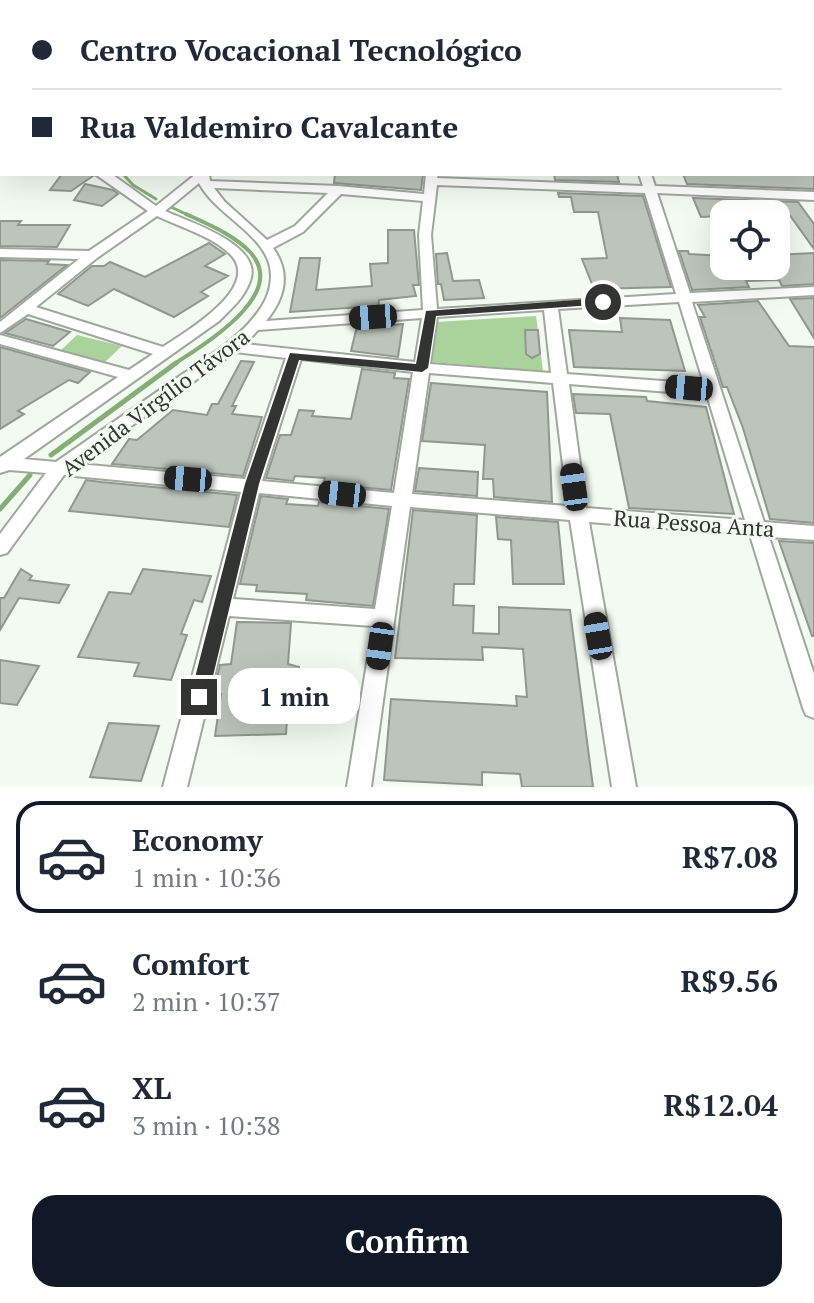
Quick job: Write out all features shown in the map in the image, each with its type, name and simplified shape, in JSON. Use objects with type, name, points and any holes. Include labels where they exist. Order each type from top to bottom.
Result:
[{"type":"street","name":"Avenida Virgílio Távora","points":[[1,465],[234,301],[244,285],[246,269],[239,254],[221,241],[157,211],[104,176]]},
{"type":"street","points":[[203,178],[218,204],[266,246],[299,229],[338,190]]},
{"type":"street","points":[[0,329],[92,255],[203,178],[338,190],[430,185],[647,182],[814,196]]},
{"type":"street","points":[[647,182],[812,698]]},
{"type":"street","points":[[359,787],[430,313],[425,235],[430,185]]},
{"type":"street","name":"Avenida Virgílio Távora","points":[[0,548],[61,467],[232,347],[257,326],[274,303],[278,278],[266,246]]},
{"type":"street","points":[[0,253],[92,255]]},
{"type":"street","points":[[257,326],[550,305],[814,291]]},
{"type":"street","points":[[550,305],[578,514],[624,787]]},
{"type":"street","points":[[25,308],[163,352]]},
{"type":"street","points":[[0,339],[131,376]]},
{"type":"street","points":[[232,347],[422,368],[711,390]]},
{"type":"street","points":[[175,787],[252,484],[294,356]]},
{"type":"street","name":"Rua Pessoa Anta","points":[[1,465],[61,467],[402,500],[814,533]]},
{"type":"street","points":[[222,607],[384,618]]},
{"type":"green space","points":[[536,316],[543,371],[430,362],[436,322]]},
{"type":"green space","points":[[77,335],[122,346],[104,363],[59,352]]},
{"type":"building","points":[[60,176],[93,176],[71,191],[50,190]]},
{"type":"building","points":[[335,176],[423,176],[421,190],[334,183]]},
{"type":"building","points":[[554,176],[618,176],[619,182],[555,180]]},
{"type":"building","points":[[684,176],[814,176],[814,189],[687,184]]},
{"type":"building","points":[[85,184],[118,194],[102,206],[74,200]]},
{"type":"building","points":[[558,193],[643,196],[671,287],[594,289],[582,259],[607,258],[598,212],[574,212],[571,197],[559,197]]},
{"type":"building","points":[[693,198],[746,200],[710,200],[710,216],[701,217]]},
{"type":"building","points":[[790,202],[798,202],[814,224],[814,249],[790,216]]},
{"type":"building","points":[[0,221],[21,221],[18,225],[70,225],[57,247],[0,246]]},
{"type":"building","points":[[388,230],[414,230],[419,285],[413,285],[416,296],[379,300],[378,310],[360,311],[361,307],[290,312],[300,258],[320,258],[316,290],[372,286],[370,264],[388,263]]},
{"type":"building","points":[[209,243],[225,254],[205,266],[228,276],[201,292],[208,296],[174,317],[114,289],[88,306],[58,294],[92,266],[104,266],[110,262],[145,277]]},
{"type":"building","points":[[679,251],[710,255],[710,280],[779,280],[746,281],[749,287],[692,290]]},
{"type":"building","points":[[447,253],[453,281],[479,280],[484,298],[444,300],[441,284],[438,284],[436,254]]},
{"type":"building","points":[[814,253],[814,284],[782,286],[779,280],[790,280],[790,254]]},
{"type":"building","points":[[0,260],[49,261],[47,264],[67,265],[0,318]]},
{"type":"building","points":[[814,298],[814,338],[790,299]]},
{"type":"building","points":[[758,301],[789,346],[814,347],[814,523],[770,519],[743,428],[727,387],[723,387],[700,317],[705,317],[698,305]]},
{"type":"building","points":[[620,318],[670,320],[685,371],[574,367],[569,330],[622,332]]},
{"type":"building","points":[[26,319],[70,332],[53,346],[5,333]]},
{"type":"building","points":[[377,324],[377,327],[403,324],[398,357],[351,351],[357,326]]},
{"type":"building","points":[[525,330],[538,330],[540,354],[532,358],[526,354]]},
{"type":"building","points":[[0,347],[90,372],[78,383],[69,380],[18,411],[24,414],[0,429]]},
{"type":"building","points":[[241,361],[254,362],[232,406],[236,406],[232,414],[262,417],[243,476],[112,464],[129,439],[137,440],[173,410],[207,415],[212,404],[218,404]]},
{"type":"building","points":[[362,369],[395,373],[394,378],[409,379],[391,490],[323,484],[325,478],[295,476],[293,481],[266,478],[280,435],[291,435],[299,410],[314,411],[312,416],[351,419]]},
{"type":"building","points":[[431,383],[547,392],[552,502],[494,497],[493,479],[483,479],[485,445],[422,441]]},
{"type":"building","points":[[573,394],[646,397],[647,401],[706,407],[734,514],[629,508],[610,414],[576,413]]},
{"type":"building","points":[[419,468],[478,472],[477,496],[415,491]]},
{"type":"building","points":[[86,480],[237,495],[229,527],[69,511]]},
{"type":"building","points":[[261,496],[288,499],[286,504],[318,506],[319,502],[389,509],[373,606],[306,600],[307,594],[256,591],[257,585],[240,584]]},
{"type":"building","points":[[413,510],[477,515],[474,584],[454,584],[453,605],[474,606],[473,633],[499,634],[499,607],[570,610],[593,787],[522,787],[520,774],[482,772],[482,785],[384,780],[391,699],[517,706],[516,696],[527,697],[523,649],[482,647],[483,660],[395,658]]},
{"type":"building","points":[[496,517],[558,522],[564,584],[513,584],[511,540],[498,539]]},
{"type":"building","points":[[779,541],[814,543],[814,636],[812,636]]},
{"type":"building","points":[[21,569],[32,576],[29,580],[69,585],[59,603],[19,598],[0,630],[0,598],[4,598]]},
{"type":"building","points":[[143,569],[211,576],[202,602],[194,600],[181,634],[187,635],[171,680],[134,676],[139,663],[78,657],[109,592],[131,594]]},
{"type":"building","points":[[237,622],[291,623],[288,664],[299,667],[297,690],[289,691],[286,734],[215,736],[221,694],[214,694],[216,682],[220,665],[231,664]]},
{"type":"building","points":[[0,660],[39,666],[17,705],[0,703]]},
{"type":"building","points":[[109,723],[159,726],[141,781],[90,777]]},
{"type":"waterway","points":[[125,176],[156,199]]},
{"type":"waterway","points":[[171,207],[190,216]]},
{"type":"waterway","points":[[176,363],[237,317],[251,301],[259,285],[259,268],[250,252],[228,235],[186,214]]},
{"type":"waterway","points":[[51,455],[176,363]]},
{"type":"waterway","points":[[0,509],[30,475]]},
{"type":"route","points":[[199,697],[252,484],[294,356],[422,368],[430,313],[603,302]]}]
